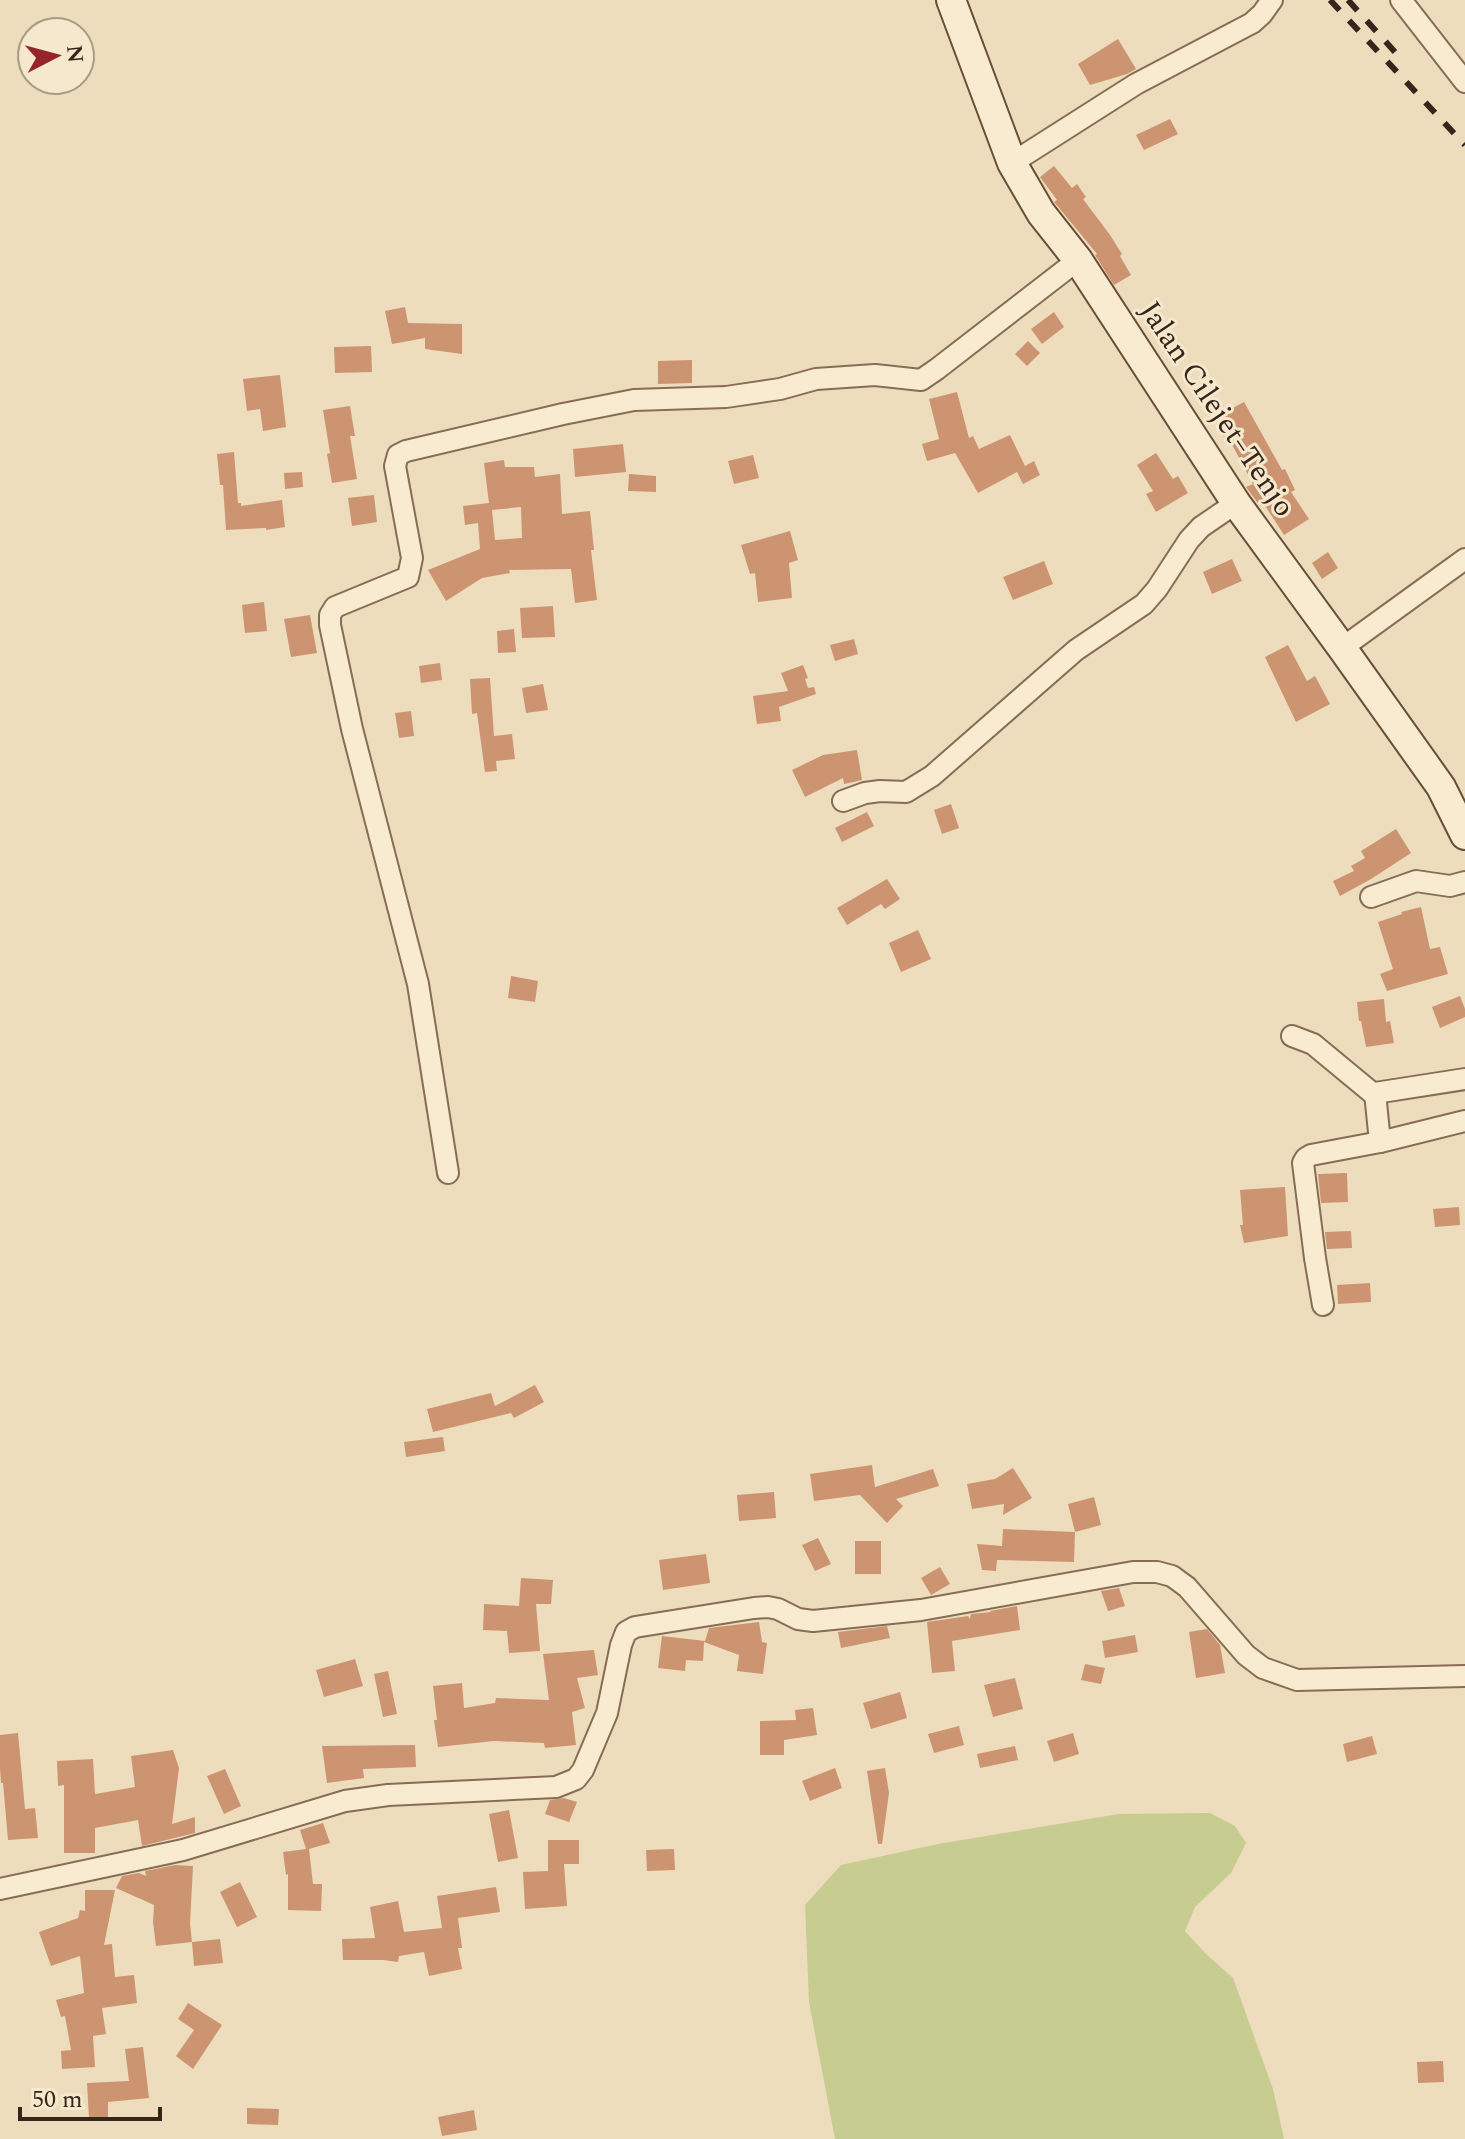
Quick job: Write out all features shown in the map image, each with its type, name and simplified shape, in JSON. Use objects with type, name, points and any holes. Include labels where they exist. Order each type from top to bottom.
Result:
[{"type":"main road","name":"Jalan Cilejet–Tenjo","points":[[951,0],[1012,163],[1041,213],[1078,260],[1236,503],[1441,787],[1465,835]]},
{"type":"street","points":[[1012,163],[1136,84],[1252,23],[1272,0]]},
{"type":"street","points":[[1401,0],[1465,82]]},
{"type":"street","points":[[448,1173],[418,984],[352,729],[330,625],[330,615],[335,607],[408,577],[412,558],[395,466],[398,455],[549,417],[634,400],[726,397],[780,389],[816,379],[875,375],[921,380],[1078,260]]},
{"type":"street","points":[[843,801],[865,793],[906,792],[932,776],[1076,650],[1144,604],[1189,540],[1201,527],[1236,503]]},
{"type":"street","points":[[1342,648],[1465,559]]},
{"type":"street","points":[[1371,897],[1416,881],[1450,886],[1465,882]]},
{"type":"street","points":[[1292,1036],[1313,1044],[1375,1093],[1465,1079]]},
{"type":"street","points":[[1375,1093],[1380,1142]]},
{"type":"street","points":[[1323,1305],[1303,1163],[1311,1155],[1465,1121]]},
{"type":"street","points":[[0,1889],[183,1850],[345,1801],[388,1795],[556,1787],[576,1779],[583,1770],[607,1713],[626,1632],[635,1627],[754,1608],[778,1609],[798,1619],[813,1621],[921,1610],[1133,1572],[1157,1572],[1172,1576],[1187,1587],[1246,1655],[1263,1668],[1282,1676],[1297,1680],[1465,1676]]},
{"type":"green space","points":[[1210,1813],[1235,1826],[1246,1843],[1231,1873],[1195,1907],[1185,1931],[1233,1978],[1273,2089],[1284,2139],[835,2139],[809,2002],[805,1905],[841,1865],[938,1844],[1119,1814]]},
{"type":"building","points":[[1118,39],[1136,69],[1090,85],[1078,64]]},
{"type":"building","points":[[1170,119],[1178,134],[1144,150],[1136,135]]},
{"type":"building","points":[[1054,166],[1072,188],[1077,184],[1086,197],[1083,199],[1122,254],[1120,256],[1131,275],[1114,285],[1097,254],[1054,202],[1057,200],[1040,177]]},
{"type":"building","points":[[405,307],[408,323],[462,324],[462,354],[425,349],[425,338],[392,344],[385,311]]},
{"type":"building","points":[[1054,312],[1064,327],[1042,344],[1031,329]]},
{"type":"building","points":[[1028,341],[1040,353],[1027,366],[1015,354]]},
{"type":"building","points":[[371,346],[372,372],[335,373],[334,347]]},
{"type":"building","points":[[692,360],[692,383],[658,384],[658,361]]},
{"type":"building","points":[[280,375],[286,427],[263,431],[260,409],[247,411],[243,379]]},
{"type":"building","points":[[957,392],[969,438],[973,436],[979,449],[1010,435],[1025,466],[1034,461],[1040,475],[1023,484],[1017,472],[978,493],[955,453],[927,461],[922,444],[939,439],[929,399]]},
{"type":"building","points":[[1244,402],[1282,470],[1285,469],[1295,490],[1291,492],[1309,519],[1284,535],[1264,504],[1260,506],[1246,487],[1253,484],[1214,418]]},
{"type":"building","points":[[350,406],[355,436],[350,436],[357,479],[332,483],[323,410]]},
{"type":"building","points":[[623,444],[626,472],[575,477],[573,449]]},
{"type":"building","points":[[234,452],[238,503],[241,506],[282,500],[285,527],[226,530],[217,454]]},
{"type":"building","points":[[1156,453],[1173,479],[1178,476],[1188,493],[1156,512],[1146,494],[1153,491],[1137,465]]},
{"type":"building","points":[[753,455],[759,478],[734,484],[728,461]]},
{"type":"building","points":[[504,460],[505,467],[534,467],[535,477],[560,474],[562,514],[590,511],[597,600],[575,603],[571,569],[509,570],[510,573],[482,578],[446,601],[428,570],[480,549],[478,523],[465,525],[463,506],[489,503],[484,463]],"holes":[[[521,507],[522,538],[495,540],[492,510]]]},
{"type":"building","points":[[302,472],[303,487],[285,489],[284,473]]},
{"type":"building","points":[[629,474],[656,476],[656,492],[628,491]]},
{"type":"building","points":[[374,495],[377,522],[352,526],[348,498]]},
{"type":"building","points":[[790,531],[798,560],[789,563],[792,598],[758,602],[755,573],[750,574],[741,545]]},
{"type":"building","points":[[1328,552],[1338,568],[1322,579],[1312,563]]},
{"type":"building","points":[[1232,559],[1242,581],[1212,594],[1203,572]]},
{"type":"building","points":[[1044,561],[1053,584],[1013,600],[1003,577]]},
{"type":"building","points":[[264,602],[267,631],[245,633],[242,605]]},
{"type":"building","points":[[553,606],[555,637],[522,638],[520,608]]},
{"type":"building","points":[[310,615],[317,653],[291,657],[284,619]]},
{"type":"building","points":[[514,629],[516,652],[498,653],[497,631]]},
{"type":"building","points":[[854,639],[858,654],[835,661],[830,645]]},
{"type":"building","points":[[1288,645],[1307,681],[1315,676],[1330,704],[1296,722],[1265,657]]},
{"type":"building","points":[[440,663],[442,680],[421,683],[419,666]]},
{"type":"building","points":[[803,665],[808,688],[814,687],[816,694],[779,707],[781,721],[757,724],[753,696],[788,691],[781,673]]},
{"type":"building","points":[[490,678],[494,736],[512,734],[515,759],[496,761],[497,771],[485,772],[477,713],[472,714],[470,679]]},
{"type":"building","points":[[543,684],[548,710],[526,713],[522,688]]},
{"type":"building","points":[[411,711],[414,736],[399,738],[395,713]]},
{"type":"building","points":[[857,750],[862,780],[844,784],[843,778],[805,797],[792,770],[823,755]]},
{"type":"building","points":[[951,804],[959,828],[942,834],[934,810]]},
{"type":"building","points":[[867,812],[874,826],[842,842],[835,828]]},
{"type":"building","points":[[1396,829],[1411,853],[1340,896],[1333,881],[1354,871],[1351,866],[1365,858],[1361,851]]},
{"type":"building","points":[[887,879],[900,899],[885,909],[881,904],[847,925],[837,908]]},
{"type":"building","points":[[1421,907],[1430,949],[1440,947],[1448,974],[1387,991],[1380,974],[1393,969],[1378,922]]},
{"type":"building","points":[[918,930],[931,959],[901,972],[889,943]]},
{"type":"building","points":[[511,976],[538,981],[535,1002],[508,998]]},
{"type":"building","points":[[1460,996],[1465,1017],[1440,1028],[1432,1007]]},
{"type":"building","points":[[1384,999],[1386,1022],[1390,1021],[1394,1043],[1366,1047],[1357,1002]]},
{"type":"building","points":[[1347,1173],[1348,1202],[1321,1203],[1318,1174]]},
{"type":"building","points":[[1285,1187],[1288,1236],[1244,1243],[1240,1225],[1243,1225],[1240,1190]]},
{"type":"building","points":[[1459,1207],[1460,1225],[1435,1227],[1433,1209]]},
{"type":"building","points":[[1351,1231],[1352,1248],[1327,1249],[1325,1232]]},
{"type":"building","points":[[1370,1283],[1371,1302],[1338,1304],[1337,1285]]},
{"type":"building","points":[[535,1385],[544,1402],[514,1418],[511,1413],[433,1432],[427,1409],[491,1393],[495,1406]]},
{"type":"building","points":[[443,1437],[445,1451],[406,1457],[404,1442]]},
{"type":"building","points":[[872,1465],[875,1487],[933,1469],[939,1486],[896,1499],[903,1506],[887,1523],[860,1495],[814,1501],[810,1474]]},
{"type":"building","points":[[1013,1468],[1032,1498],[1003,1515],[1004,1504],[972,1509],[967,1484],[995,1479]]},
{"type":"building","points":[[774,1492],[776,1518],[739,1521],[737,1495]]},
{"type":"building","points":[[1094,1497],[1101,1525],[1075,1532],[1068,1504]]},
{"type":"building","points":[[1003,1529],[1075,1532],[1074,1562],[997,1560],[996,1571],[982,1570],[977,1544],[1002,1546]]},
{"type":"building","points":[[818,1538],[831,1564],[815,1571],[802,1545]]},
{"type":"building","points":[[855,1541],[881,1541],[881,1574],[855,1574]]},
{"type":"building","points":[[706,1554],[710,1583],[663,1590],[659,1560]]},
{"type":"building","points":[[940,1567],[950,1584],[931,1595],[921,1578]]},
{"type":"building","points":[[521,1578],[553,1580],[551,1604],[536,1604],[540,1651],[509,1653],[507,1631],[483,1630],[484,1604],[519,1606]]},
{"type":"building","points":[[1119,1588],[1125,1606],[1108,1611],[1101,1591]]},
{"type":"building","points":[[1017,1606],[1020,1630],[952,1641],[955,1671],[932,1673],[927,1622],[968,1616],[970,1619],[971,1614]]},
{"type":"building","points":[[759,1622],[762,1642],[767,1643],[763,1674],[737,1671],[739,1655],[704,1642],[703,1661],[686,1660],[685,1671],[658,1668],[662,1636],[705,1641],[709,1628]]},
{"type":"building","points":[[887,1626],[890,1638],[841,1648],[838,1632]]},
{"type":"building","points":[[1207,1629],[1220,1645],[1225,1673],[1196,1678],[1189,1632]]},
{"type":"building","points":[[1135,1635],[1138,1652],[1105,1658],[1102,1641]]},
{"type":"building","points":[[594,1650],[598,1675],[577,1678],[585,1708],[572,1712],[576,1745],[545,1748],[544,1743],[494,1741],[438,1747],[433,1686],[462,1683],[464,1708],[495,1703],[496,1698],[549,1700],[543,1654]]},
{"type":"building","points":[[355,1659],[363,1686],[324,1697],[316,1670]]},
{"type":"building","points":[[1085,1664],[1105,1668],[1101,1684],[1081,1680]]},
{"type":"building","points":[[388,1671],[397,1714],[383,1717],[374,1674]]},
{"type":"building","points":[[1015,1678],[1023,1709],[993,1717],[984,1685]]},
{"type":"building","points":[[900,1692],[907,1718],[871,1729],[863,1703]]},
{"type":"building","points":[[813,1708],[817,1735],[784,1740],[784,1755],[760,1755],[760,1721],[796,1720],[795,1710]]},
{"type":"building","points":[[959,1726],[964,1745],[934,1753],[928,1734]]},
{"type":"building","points":[[18,1733],[25,1809],[35,1808],[38,1838],[8,1840],[1,1783],[0,1735]]},
{"type":"building","points":[[1073,1733],[1079,1754],[1054,1762],[1047,1741]]},
{"type":"building","points":[[1372,1736],[1377,1754],[1347,1762],[1343,1744]]},
{"type":"building","points":[[415,1745],[416,1767],[363,1769],[364,1778],[327,1783],[322,1746]]},
{"type":"building","points":[[1015,1746],[1018,1760],[980,1768],[977,1754]]},
{"type":"building","points":[[173,1750],[179,1768],[172,1824],[195,1817],[195,1833],[142,1846],[138,1820],[95,1828],[95,1853],[64,1853],[64,1785],[58,1786],[57,1761],[93,1759],[95,1794],[135,1787],[131,1756]]},
{"type":"building","points":[[835,1768],[842,1788],[810,1801],[802,1781]]},
{"type":"building","points":[[885,1768],[889,1793],[882,1844],[878,1844],[867,1771]]},
{"type":"building","points":[[225,1769],[241,1806],[224,1814],[207,1776]]},
{"type":"building","points":[[564,1798],[577,1802],[569,1822],[545,1814],[550,1800]]},
{"type":"building","points":[[509,1810],[518,1858],[498,1862],[489,1814]]},
{"type":"building","points":[[323,1823],[330,1843],[309,1849],[313,1884],[322,1884],[321,1911],[288,1910],[288,1874],[283,1852],[306,1849],[300,1830]]},
{"type":"building","points":[[548,1840],[579,1840],[579,1864],[564,1864],[567,1906],[525,1909],[523,1872],[548,1871]]},
{"type":"building","points":[[674,1849],[675,1870],[647,1871],[646,1850]]},
{"type":"building","points":[[175,1865],[193,1866],[192,1942],[156,1946],[154,1905],[116,1888],[122,1876],[139,1873],[146,1876],[145,1871]]},
{"type":"building","points":[[240,1882],[257,1917],[237,1927],[220,1892]]},
{"type":"building","points":[[496,1887],[500,1912],[458,1918],[462,1969],[429,1976],[424,1952],[399,1956],[398,1962],[343,1960],[342,1939],[375,1938],[370,1907],[398,1901],[404,1932],[442,1928],[437,1896]]},
{"type":"building","points":[[85,1890],[115,1890],[104,1945],[112,1944],[115,1977],[134,1975],[137,2003],[102,2008],[106,2034],[93,2036],[95,2067],[62,2069],[61,2051],[71,2050],[65,2016],[61,2017],[56,2000],[84,1993],[80,1956],[51,1966],[39,1932],[78,1918],[80,1910],[85,1911]]},
{"type":"building","points":[[220,1939],[223,1963],[194,1966],[192,1942]]},
{"type":"building","points":[[188,2003],[222,2025],[193,2069],[176,2056],[194,2030],[178,2019]]},
{"type":"building","points":[[143,2047],[149,2098],[108,2102],[108,2118],[89,2119],[87,2083],[129,2081],[125,2049]]},
{"type":"building","points":[[1443,2061],[1444,2082],[1418,2083],[1417,2062]]},
{"type":"building","points":[[247,2108],[279,2109],[278,2125],[247,2124]]},
{"type":"building","points":[[474,2110],[477,2130],[442,2136],[438,2117]]},
{"type":"railway","points":[[1330,0],[1465,145]]},
{"type":"railway","points":[[1348,0],[1404,62]]}]
